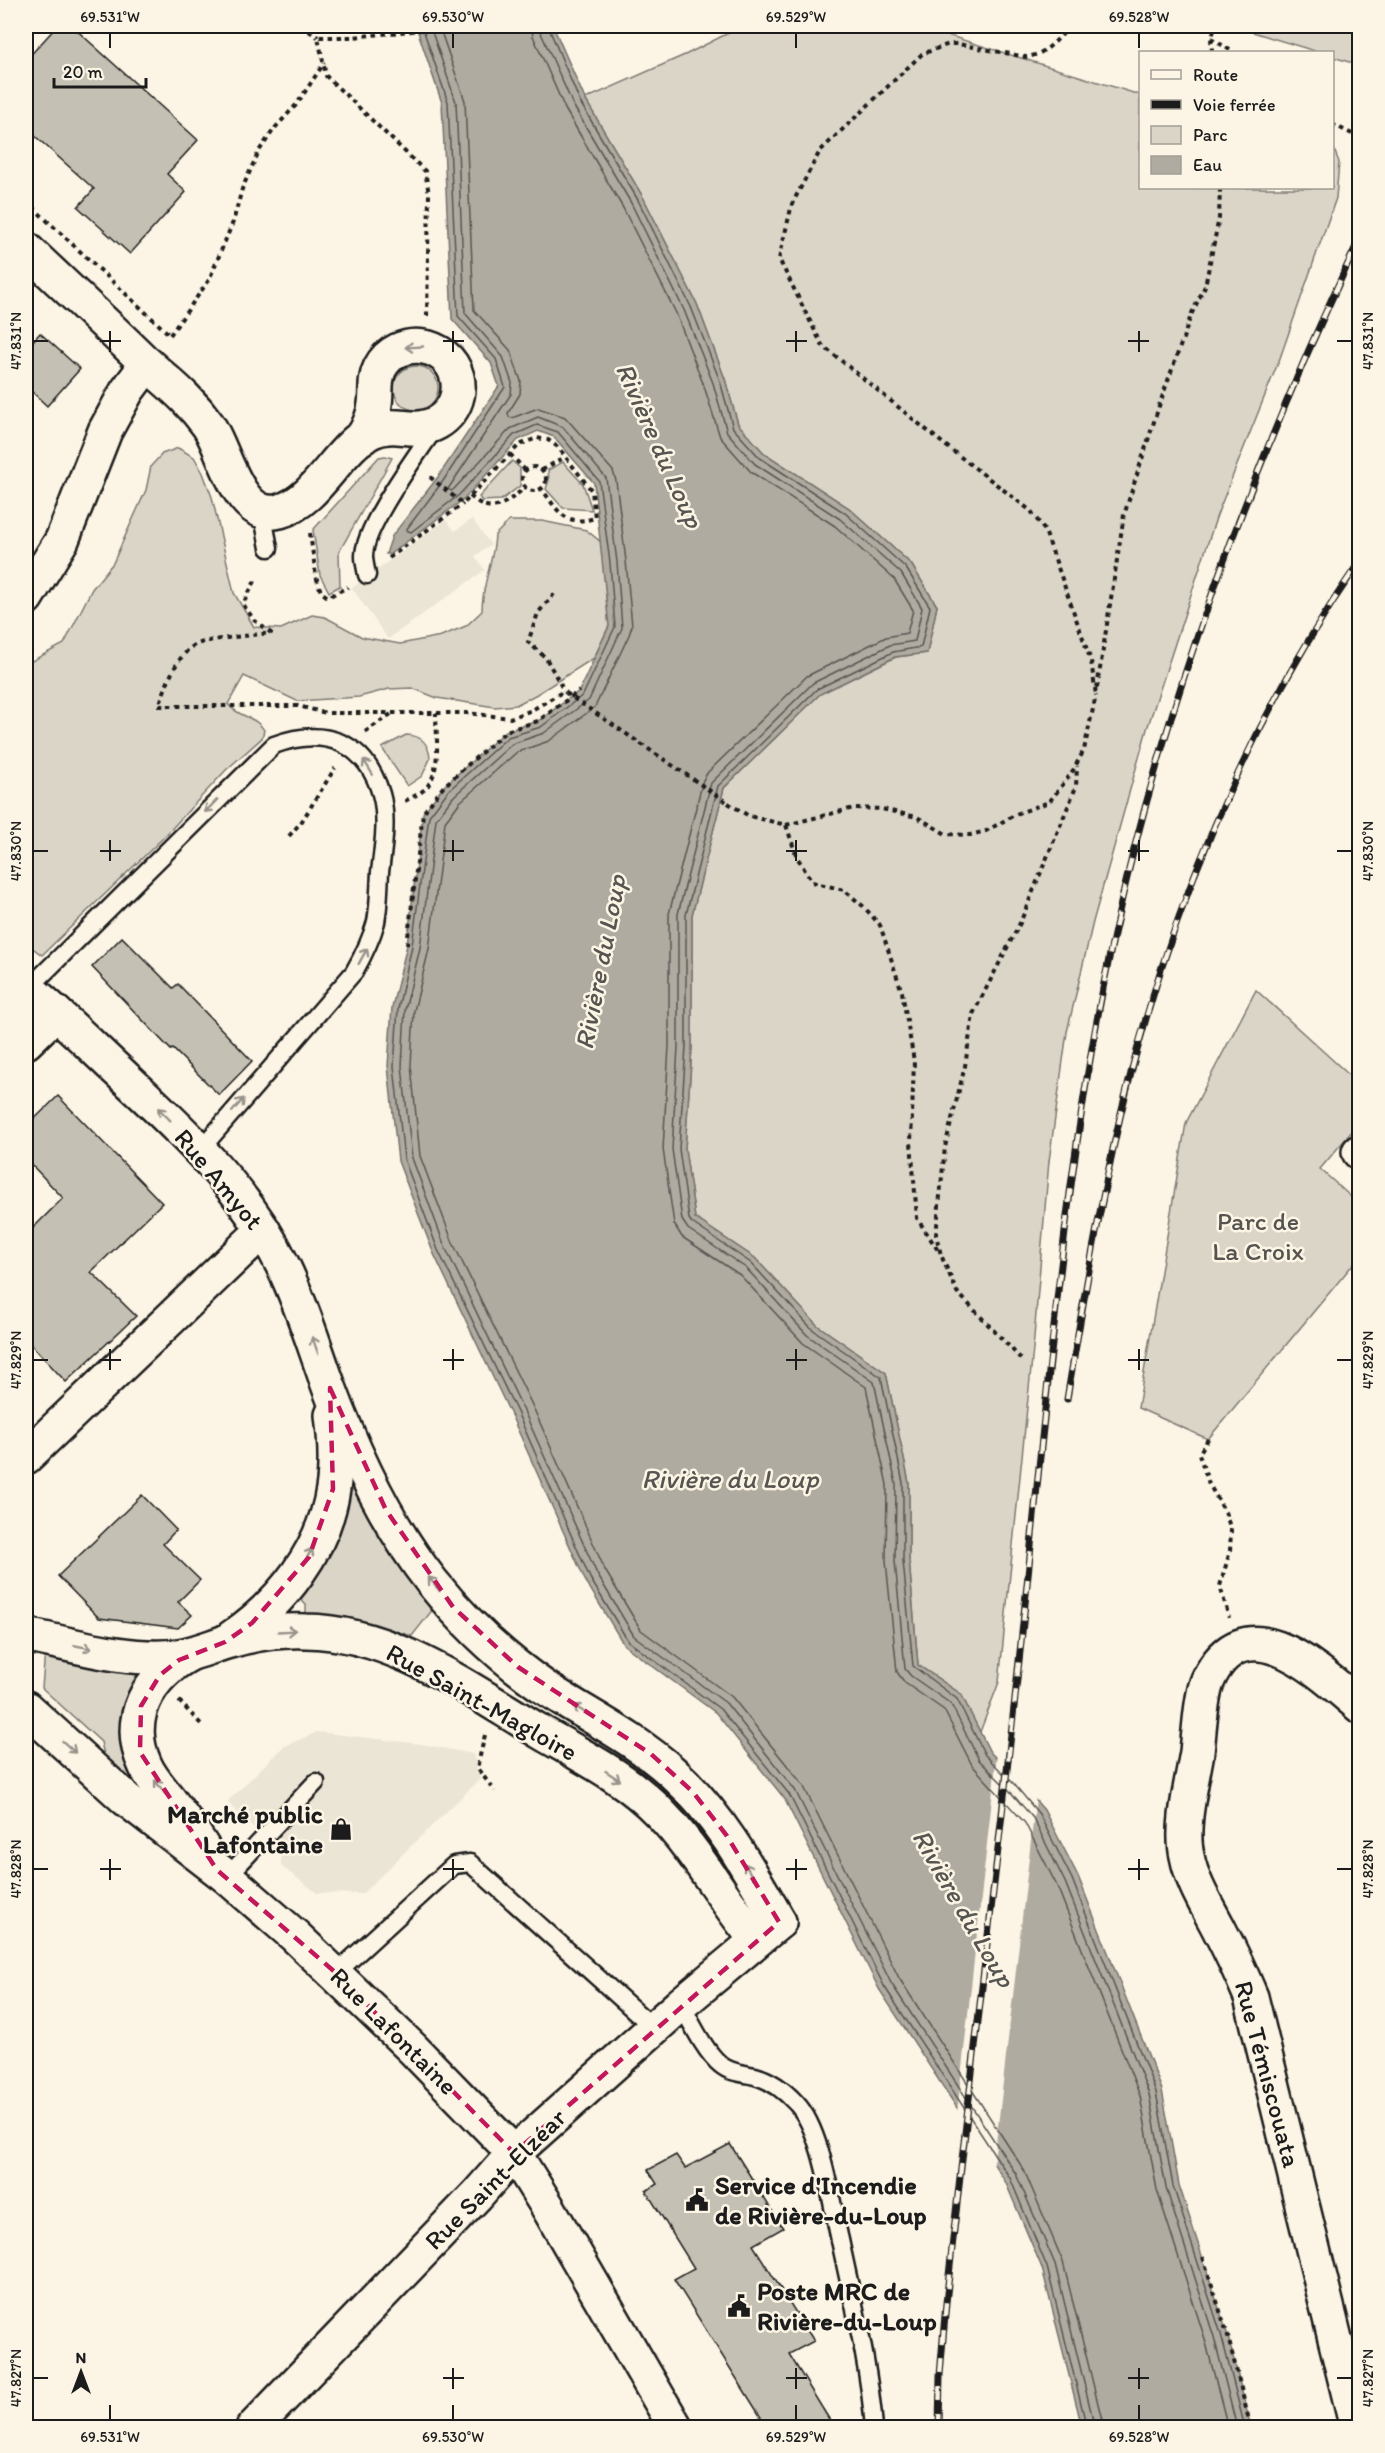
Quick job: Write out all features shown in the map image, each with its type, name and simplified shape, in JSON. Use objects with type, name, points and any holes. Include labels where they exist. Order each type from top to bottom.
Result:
[{"type":"main road","points":[[26,249],[147,364],[187,398],[209,427],[241,494],[262,511],[278,512],[298,504],[363,437],[371,422],[376,381],[384,361],[401,349],[426,347],[442,354],[452,365],[457,378],[457,399],[450,412],[440,422],[419,429],[381,428],[363,437]]},
{"type":"main road","points":[[26,598],[62,540],[105,431],[127,391],[147,364]]},
{"type":"main road","name":"Rue Amyot","points":[[27,988],[57,1013],[200,1150],[236,1192],[263,1230],[293,1290],[343,1419]]},
{"type":"main road","points":[[26,1042],[57,1013]]},
{"type":"main road","points":[[26,1457],[263,1230]]},
{"type":"main road","points":[[225,1642],[252,1623],[288,1585],[309,1557],[322,1530],[334,1476],[335,1446],[330,1388]]},
{"type":"main road","name":"Rue Saint-Magloire","points":[[343,1419],[365,1470],[386,1510],[430,1579],[453,1607],[472,1628],[518,1667],[542,1685],[651,1754],[693,1792],[727,1836],[767,1931]]},
{"type":"main road","name":"Rue Saint-Magloire","points":[[26,1635],[118,1653],[156,1657],[190,1654],[225,1642],[288,1631],[328,1632],[384,1646],[426,1665],[587,1760],[641,1796],[674,1828],[721,1896],[767,1931]]},
{"type":"main road","points":[[1229,1653],[1260,1644],[1285,1650],[1313,1666],[1359,1706]]},
{"type":"main road","name":"Rue Témiscouata","points":[[1229,1653],[1207,1682],[1187,1823],[1186,1855],[1196,1885],[1236,1962],[1251,1997],[1357,2427]]},
{"type":"main road","points":[[190,1654],[160,1675],[145,1695],[138,1717],[138,1741],[149,1772],[222,1873]]},
{"type":"main road","name":"Rue Lafontaine","points":[[26,1708],[126,1799],[222,1873],[336,1973],[514,2153],[676,2427]]},
{"type":"main road","name":"Rue Saint-Elzéar","points":[[253,2427],[282,2416],[514,2153],[681,2004],[767,1931]]},
{"type":"lane","points":[[367,575],[364,555],[368,538],[395,488],[440,422]]},
{"type":"lane","points":[[262,511],[269,548]]},
{"type":"lane","points":[[27,988],[274,745],[291,739],[316,736],[336,740],[350,746],[372,773],[382,795],[384,825],[376,921],[368,948],[354,972],[200,1150]]},
{"type":"lane","points":[[222,1873],[316,1782]]},
{"type":"lane","points":[[336,1973],[454,1865],[470,1863],[654,2028]]},
{"type":"lane","points":[[681,2004],[713,2058],[722,2066],[770,2082],[797,2103],[806,2116],[823,2165],[836,2224],[867,2367],[874,2427]]},
{"type":"path","points":[[301,26],[318,37],[353,38],[459,26]]},
{"type":"path","points":[[1070,26],[1055,43],[1035,56],[1026,57],[958,44],[943,45],[922,54],[820,151],[792,204],[779,260],[822,345],[945,445],[1031,510],[1045,531],[1053,552],[1091,661],[1096,695]]},
{"type":"path","points":[[1212,51],[1211,38],[1216,26]]},
{"type":"path","points":[[318,37],[326,76],[425,171],[429,194],[426,347]]},
{"type":"path","points":[[1211,38],[1231,51]]},
{"type":"path","points":[[170,335],[209,280],[233,222],[242,189],[259,151],[274,128],[297,104],[324,63]]},
{"type":"path","points":[[1334,125],[1359,138]]},
{"type":"path","points":[[554,594],[538,613],[528,642],[546,658],[565,692],[749,816],[786,825],[854,808],[882,809],[917,817],[946,834],[970,835],[986,831],[1016,814],[1049,802],[1071,774],[1084,750],[1096,695],[1124,515],[1192,314],[1205,286],[1219,218],[1220,189]]},
{"type":"path","points":[[436,480],[463,504],[519,445],[537,438],[548,440],[592,491],[595,518],[572,521],[560,514],[541,488]]},
{"type":"path","points":[[510,454],[526,471]]},
{"type":"path","points":[[542,470],[565,457]]},
{"type":"path","points":[[534,467],[542,470],[546,480],[541,488],[533,491],[526,487],[522,477],[526,471],[534,467]]},
{"type":"path","points":[[470,496],[481,506],[489,507],[501,504],[526,487]]},
{"type":"path","points":[[255,581],[243,604],[254,620],[272,633],[195,644],[181,658],[171,673],[159,705],[298,705],[326,713],[436,713],[510,718],[532,710],[565,692]]},
{"type":"path","points":[[407,945],[423,813],[444,786],[506,732],[538,721],[579,691]]},
{"type":"path","points":[[404,801],[426,788],[433,774],[436,759],[436,713]]},
{"type":"path","points":[[941,1255],[936,1234],[945,1147],[965,1065],[973,1014],[1020,923],[1076,787],[1077,762]]},
{"type":"path","points":[[786,825],[797,857],[812,882],[844,890],[863,906],[880,926],[902,992],[914,1061],[911,1142],[917,1218],[941,1255],[957,1292],[1021,1359]]},
{"type":"path","points":[[1208,1439],[1199,1454],[1209,1484],[1225,1512],[1231,1530],[1230,1551],[1220,1586],[1229,1653]]},
{"type":"path","points":[[185,1707],[201,1724]]},
{"type":"path","points":[[486,1732],[477,1768],[495,1791]]},
{"type":"path","points":[[1203,2256],[1227,2333],[1251,2427]]},
{"type":"highlighted area","points":[[330,1388],[386,1510],[453,1607],[518,1667],[651,1754],[693,1792],[727,1836],[779,1922],[514,2153],[336,1973],[217,1870],[140,1752],[141,1706],[160,1675],[179,1660],[225,1642],[252,1623],[309,1557],[333,1489]]},
{"type":"shaded area","points":[[472,519],[491,545],[475,556],[485,570],[388,639],[352,588],[446,520],[455,531]]},
{"type":"shaded area","name":"Marché public Lafontaine","points":[[317,1732],[421,1744],[473,1754],[480,1779],[362,1894],[317,1893],[281,1866],[281,1855],[227,1802],[283,1747]]},
{"type":"green space","points":[[742,26],[918,26],[1139,95],[1139,189],[1334,189],[1334,150],[1339,162],[1336,198],[1280,358],[1217,515],[1147,729],[1093,922],[1067,1032],[1049,1161],[1033,1349],[999,1682],[980,1732],[961,1694],[918,1665],[909,1560],[909,1483],[886,1373],[817,1325],[755,1258],[695,1218],[685,1149],[692,1047],[692,915],[724,788],[820,694],[896,657],[927,653],[937,606],[911,564],[849,508],[764,453],[738,424],[725,379],[697,304],[643,197],[585,99],[687,54]]},
{"type":"green space","points":[[1233,26],[1359,26],[1359,62],[1349,62],[1334,57],[1334,51],[1315,51]]},
{"type":"green space","points":[[416,366],[431,373],[438,388],[431,403],[416,410],[401,403],[394,388],[401,373]]},
{"type":"green space","points":[[178,448],[194,457],[203,473],[212,497],[234,593],[254,627],[281,629],[312,615],[325,617],[362,637],[400,644],[441,636],[466,626],[482,611],[495,535],[509,521],[542,521],[586,530],[601,542],[609,626],[594,658],[516,705],[495,707],[437,698],[412,688],[389,689],[359,697],[297,701],[244,676],[228,704],[236,712],[261,725],[264,730],[262,738],[226,770],[163,838],[42,955],[26,943],[26,664],[64,644],[92,589],[113,563],[146,490],[151,466],[162,454]]},
{"type":"green space","points":[[379,457],[392,458],[339,552],[340,586],[329,592],[320,575],[313,530]]},
{"type":"green space","points":[[512,461],[520,468],[520,486],[501,500],[482,501],[479,497]]},
{"type":"green space","points":[[563,462],[583,484],[592,510],[563,508],[546,489],[549,480],[548,470]]},
{"type":"green space","points":[[406,735],[423,741],[430,759],[422,776],[407,786],[382,748]]},
{"type":"green space","name":"Parc de La Croix","points":[[1256,990],[1359,1084],[1359,1123],[1320,1169],[1359,1204],[1359,1257],[1208,1439],[1138,1408],[1186,1123]]},
{"type":"green space","points":[[354,1487],[434,1608],[412,1636],[357,1620],[306,1614],[306,1605],[297,1596],[347,1489]]},
{"type":"green space","points":[[45,1651],[140,1672],[136,1683],[142,1784],[137,1788],[105,1759],[101,1742],[42,1688]]},
{"type":"water","name":"Rivière du Loup","points":[[416,26],[553,26],[585,99],[643,197],[697,304],[725,379],[738,424],[764,453],[849,508],[911,564],[937,606],[927,653],[895,657],[820,694],[724,788],[692,915],[692,1047],[685,1149],[695,1218],[755,1258],[817,1325],[886,1373],[909,1483],[909,1560],[918,1665],[961,1694],[990,1752],[1044,1810],[1078,1876],[1162,2090],[1179,2185],[1227,2333],[1251,2427],[1082,2427],[1042,2268],[1005,2181],[879,1989],[784,1798],[716,1713],[624,1645],[585,1580],[512,1417],[433,1252],[398,1161],[388,1066],[392,1007],[407,945],[423,813],[444,786],[506,731],[538,721],[579,691],[609,626],[594,483],[554,437],[538,431],[518,440],[464,499],[390,554],[386,554],[392,536],[438,477],[499,386],[491,363],[452,319],[442,103]]},
{"type":"pier","points":[[997,1754],[1036,1797],[993,2169],[957,2113]]},
{"type":"building","points":[[57,26],[72,26],[198,140],[167,174],[186,192],[130,254],[78,207],[94,189],[26,128],[26,60]]},
{"type":"building","points":[[40,333],[80,369],[47,406],[26,386],[26,349]]},
{"type":"building","points":[[122,937],[173,988],[178,984],[252,1061],[219,1095],[173,1049],[171,1050],[92,967]]},
{"type":"building","points":[[58,1096],[162,1203],[91,1272],[136,1316],[66,1382],[26,1339],[26,1235],[63,1198],[26,1159],[26,1127]]},
{"type":"building","points":[[142,1495],[176,1530],[163,1544],[200,1580],[178,1602],[192,1615],[178,1628],[99,1618],[58,1576]]},
{"type":"building","points":[[730,2144],[783,2228],[753,2245],[814,2341],[789,2354],[834,2427],[767,2427],[674,2279],[694,2268],[646,2191],[657,2184],[648,2170],[676,2155],[685,2168]]},
{"type":"railway","points":[[939,2428],[940,2375],[946,2303],[1016,1692],[1054,1322],[1078,1134],[1093,1041],[1132,857],[1177,698],[1231,542],[1261,465],[1292,388],[1360,238]]},
{"type":"railway","points":[[1067,1399],[1098,1220],[1121,1113],[1140,1040],[1187,896],[1246,757],[1281,689],[1319,624],[1360,561]]},
{"type":"place","name":"Marché public Lafontaine","points":[[341,1829]]},
{"type":"place","name":"Service d'Incendie de Rivière-du-Loup","points":[[697,2200]]},
{"type":"place","name":"Poste MRC de Rivière-du-Loup","points":[[739,2306]]}]
